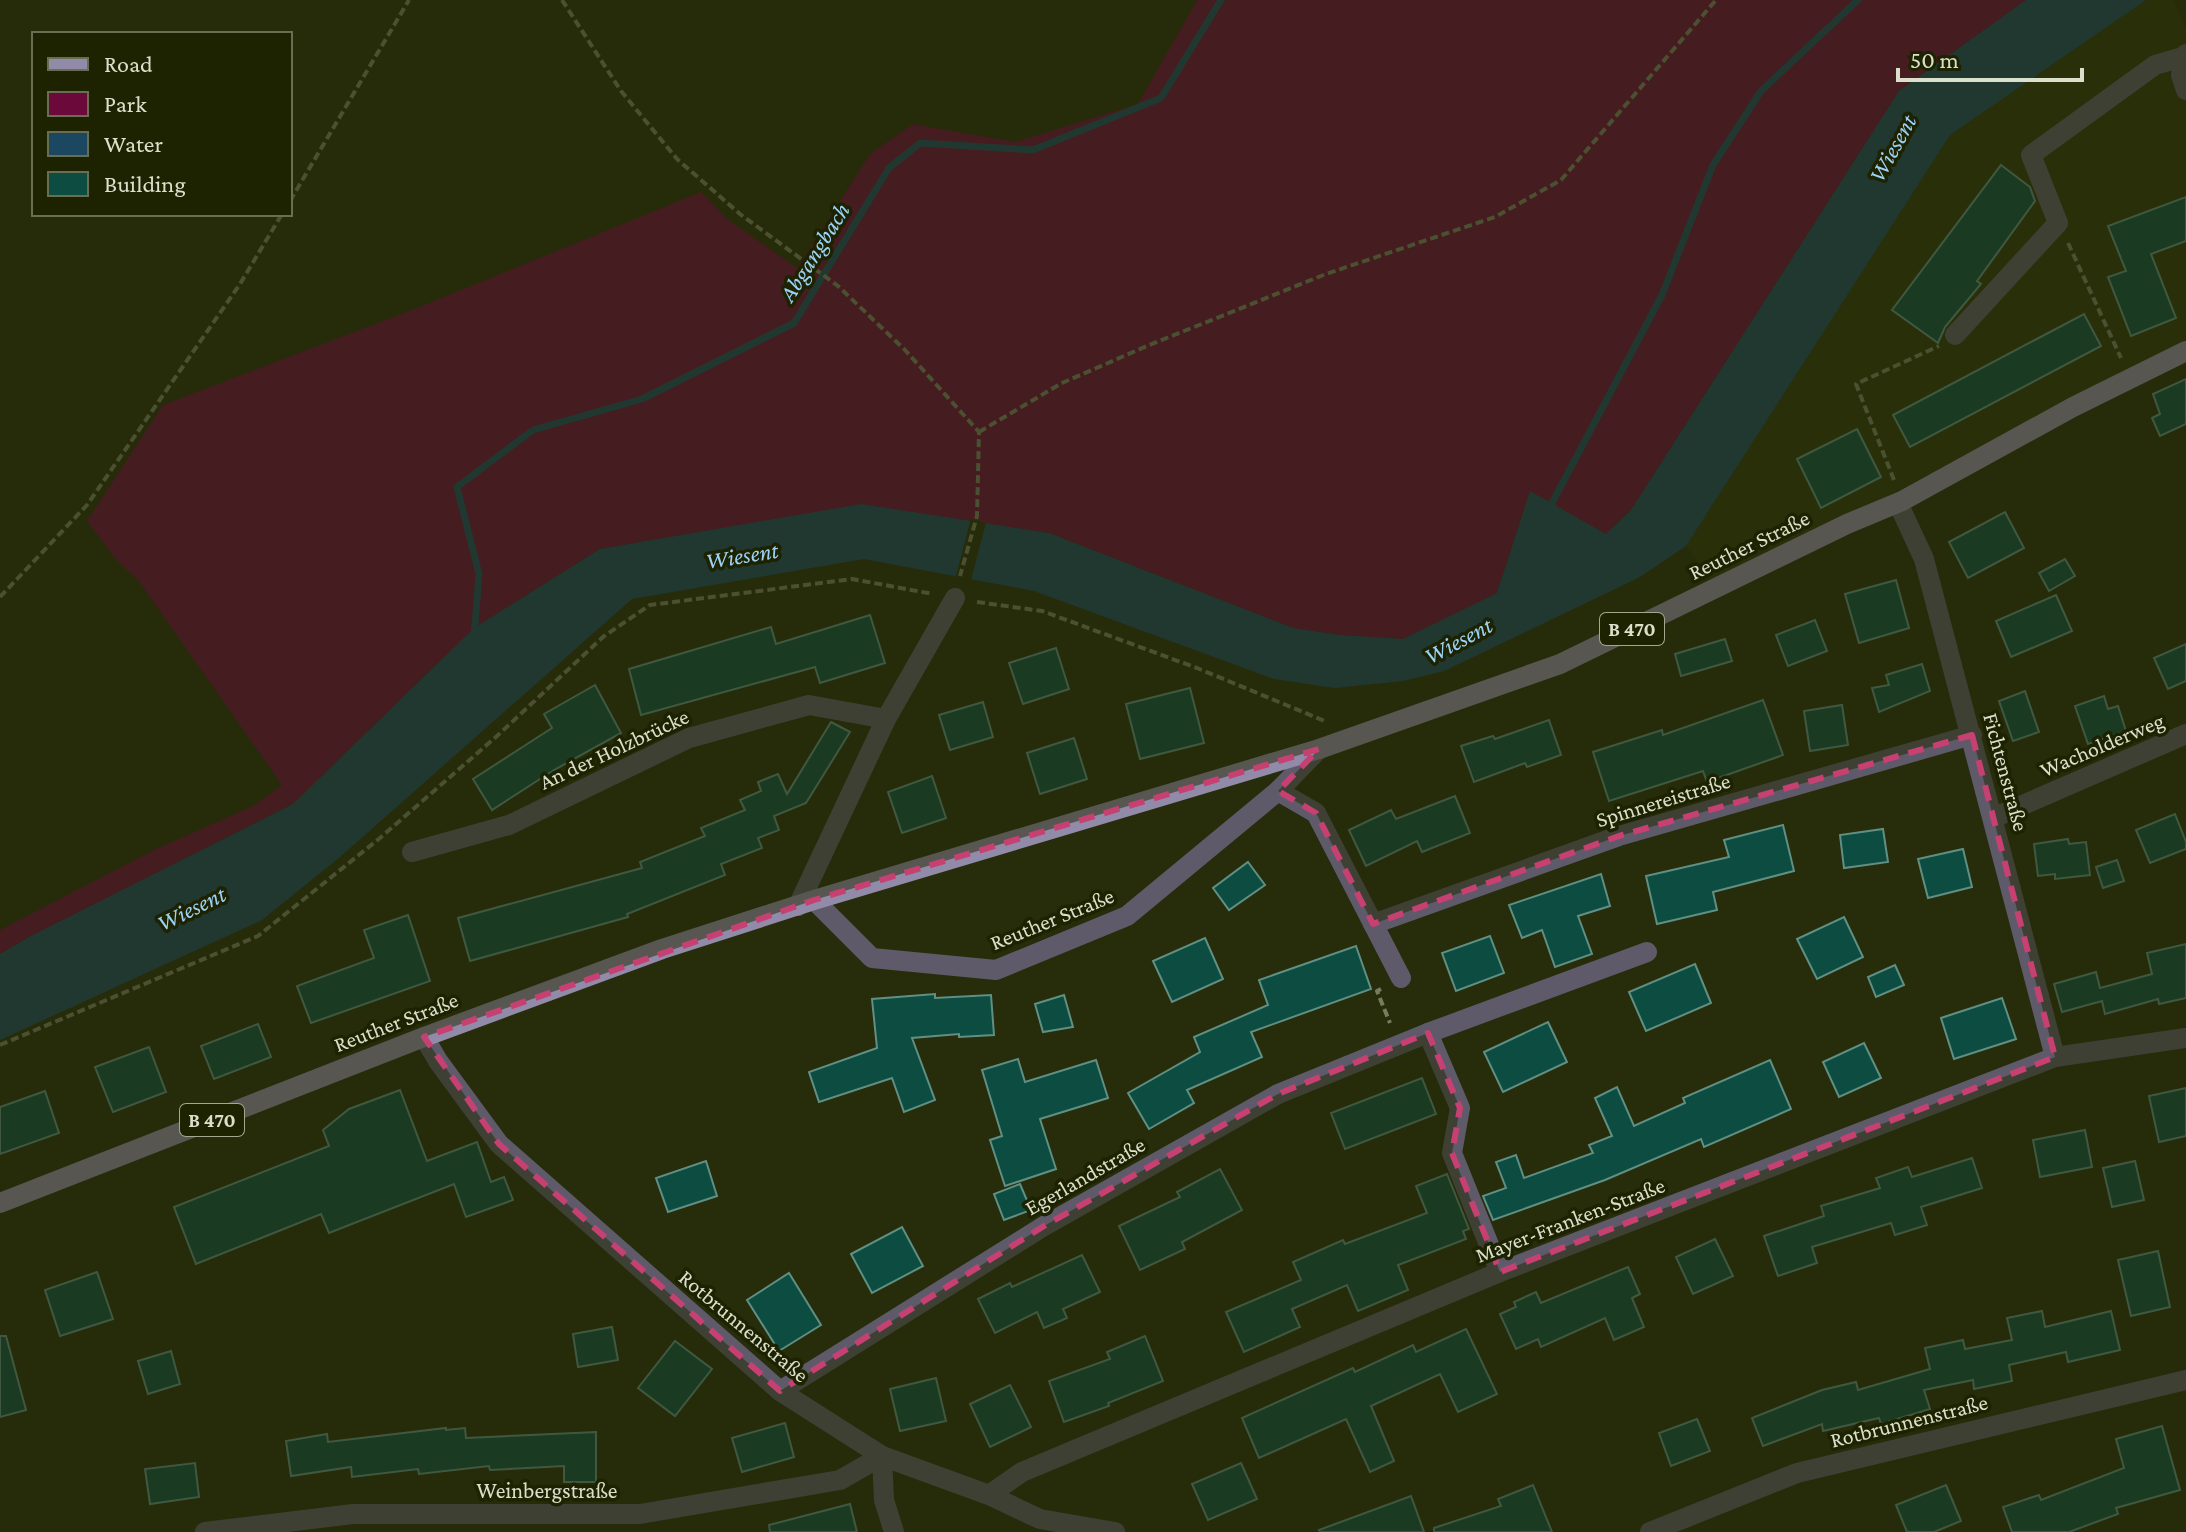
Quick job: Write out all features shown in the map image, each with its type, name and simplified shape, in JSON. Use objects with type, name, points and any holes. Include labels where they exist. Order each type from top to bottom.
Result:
[{"type":"main road","name":"Reuther Straße","points":[[0,1203],[424,1037],[662,949],[1319,749],[1560,664],[1847,524],[1900,502],[2073,407],[2186,351]]},
{"type":"street","points":[[2186,55],[2181,75],[2186,90]]},
{"type":"street","points":[[1955,335],[2058,223],[2031,155],[2155,65],[2186,55]]},
{"type":"street","name":"Fichtenstraße","points":[[1900,502],[1924,559],[2055,1057]]},
{"type":"street","points":[[806,903],[886,719],[956,591]]},
{"type":"street","name":"An der Holzbrücke","points":[[412,852],[509,825],[689,738],[809,705],[886,719]]},
{"type":"street","name":"Wacholderweg","points":[[1993,818],[2186,734]]},
{"type":"street","name":"Spinnereistraße","points":[[1373,924],[1619,836],[1972,735]]},
{"type":"street","name":"Reuther Straße","points":[[806,903],[872,958],[996,970],[1127,916],[1278,791],[1319,749]]},
{"type":"street","points":[[1278,791],[1316,813],[1401,978]]},
{"type":"street","name":"Egerlandstraße","points":[[780,1391],[1044,1226],[1278,1094],[1428,1033],[1647,952]]},
{"type":"street","points":[[1428,1033],[1460,1108],[1452,1153],[1500,1272]]},
{"type":"street","name":"Rotbrunnenstraße","points":[[424,1037],[499,1144],[780,1391],[882,1456],[989,1495],[1040,1519],[1115,1532]]},
{"type":"street","name":"Mayer-Franken-Straße","points":[[989,1495],[1022,1472],[1500,1272],[2055,1057],[2186,1038]]},
{"type":"street","name":"Rotbrunnenstraße","points":[[1650,1532],[1797,1473],[2186,1380]]},
{"type":"street","points":[[882,1456],[884,1500],[894,1532]]},
{"type":"street","name":"Weinbergstraße","points":[[205,1532],[353,1514],[640,1514],[840,1480],[882,1456]]},
{"type":"path","points":[[292,198],[409,0]]},
{"type":"path","points":[[562,0],[621,91],[677,159],[740,214],[838,286],[905,350],[979,432],[977,516],[956,591]]},
{"type":"path","points":[[979,432],[1062,383],[1147,346],[1326,274],[1495,217],[1561,180],[1716,0]]},
{"type":"path","points":[[0,597],[87,505],[240,284],[281,216]]},
{"type":"path","points":[[2058,223],[2131,379]]},
{"type":"path","points":[[1900,502],[1856,384],[1938,347],[1955,335]]},
{"type":"path","points":[[0,1045],[258,936],[380,838],[497,736],[603,637],[650,605],[852,579],[956,591],[1042,611],[1197,668],[1359,735]]},
{"type":"path","points":[[1399,1045],[1377,991],[1401,978]]},
{"type":"highlighted area","points":[[1972,735],[2055,1057],[1500,1272],[1452,1153],[1460,1108],[1428,1033],[1278,1094],[1044,1226],[780,1391],[499,1144],[424,1037],[814,900],[1319,749],[1278,791],[1316,813],[1373,924],[1619,836]]},
{"type":"shaded area","points":[[2146,0],[2174,0],[2186,30],[2186,340],[1716,586],[1686,546],[1950,135]]},
{"type":"green space","points":[[1197,0],[2026,0],[1899,91],[1631,510],[1606,534],[1530,491],[1497,593],[1403,639],[1293,628],[1049,533],[861,505],[600,549],[474,628],[293,804],[0,954],[0,930],[154,850],[253,806],[282,785],[138,580],[118,562],[87,521],[163,405],[412,310],[701,192],[727,219],[797,268],[870,154],[913,124],[1015,142],[1138,104]]},
{"type":"water","points":[[2026,0],[2146,0],[1950,135],[1686,546],[1640,577],[1444,671],[1403,681],[1335,688],[1274,679],[1034,591],[864,559],[632,599],[340,857],[262,920],[0,1040],[0,954],[293,804],[474,628],[600,549],[861,504],[1049,533],[1293,628],[1339,635],[1403,639],[1497,593],[1530,491],[1606,534],[1631,510],[1899,91]]},
{"type":"pier","points":[[971,518],[986,523],[971,580],[956,576]]},
{"type":"building","points":[[2001,165],[2030,187],[2035,201],[1977,281],[1981,284],[1945,327],[1938,343],[1892,310]]},
{"type":"building","points":[[2186,197],[2186,241],[2151,254],[2176,318],[2131,336],[2108,277],[2126,271],[2108,226]]},
{"type":"building","points":[[2084,314],[2101,346],[1910,447],[1893,415]]},
{"type":"building","points":[[2186,379],[2186,424],[2160,436],[2152,418],[2160,414],[2153,394]]},
{"type":"building","points":[[1857,429],[1881,477],[1821,508],[1797,459]]},
{"type":"building","points":[[2005,512],[2024,548],[1968,578],[1949,542]]},
{"type":"building","points":[[2065,559],[2075,576],[2049,591],[2039,573]]},
{"type":"building","points":[[1896,580],[1909,628],[1859,643],[1845,594]]},
{"type":"building","points":[[2056,595],[2072,631],[2011,657],[1996,621]]},
{"type":"building","points":[[870,615],[885,663],[820,683],[815,667],[641,715],[629,669],[771,627],[776,644]]},
{"type":"building","points":[[1815,620],[1827,651],[1788,666],[1776,635]]},
{"type":"building","points":[[1725,639],[1732,661],[1681,676],[1675,654]]},
{"type":"building","points":[[2186,644],[2186,681],[2168,689],[2154,658]]},
{"type":"building","points":[[1056,648],[1069,689],[1023,704],[1009,663]]},
{"type":"building","points":[[1922,664],[1930,691],[1879,712],[1872,688],[1889,685],[1886,675]]},
{"type":"building","points":[[595,685],[621,733],[554,770],[492,810],[473,779],[552,728],[544,714]]},
{"type":"building","points":[[1190,688],[1204,743],[1140,759],[1126,704]]},
{"type":"building","points":[[2025,691],[2039,732],[2013,741],[1999,701]]},
{"type":"building","points":[[2104,696],[2108,709],[2118,706],[2126,731],[2088,744],[2075,706]]},
{"type":"building","points":[[1763,700],[1783,755],[1707,782],[1703,771],[1609,801],[1593,752],[1662,730],[1663,735]]},
{"type":"building","points":[[983,702],[993,737],[950,750],[939,715]]},
{"type":"building","points":[[1842,705],[1848,745],[1810,751],[1804,711]]},
{"type":"building","points":[[1549,720],[1561,755],[1527,767],[1525,763],[1474,782],[1461,746],[1493,736],[1495,739]]},
{"type":"building","points":[[831,722],[850,732],[806,803],[774,816],[779,830],[758,838],[762,848],[721,864],[725,875],[627,914],[628,917],[470,961],[458,918],[642,868],[640,862],[705,836],[701,828],[745,810],[740,800],[761,791],[758,782],[778,774],[787,794]]},
{"type":"building","points":[[1074,738],[1087,779],[1040,794],[1027,753]]},
{"type":"building","points":[[932,776],[946,818],[902,833],[888,792]]},
{"type":"building","points":[[1455,796],[1470,833],[1422,852],[1417,841],[1366,866],[1349,830],[1391,810],[1396,819]]},
{"type":"building","points":[[2175,814],[2186,849],[2150,863],[2136,830]]},
{"type":"building","points":[[1783,825],[1794,871],[1713,892],[1717,910],[1657,924],[1646,876],[1729,857],[1724,840]]},
{"type":"building","points":[[1883,829],[1888,862],[1844,868],[1840,835]]},
{"type":"building","points":[[2068,839],[2069,844],[2086,842],[2090,875],[2055,879],[2055,874],[2038,876],[2034,844]]},
{"type":"building","points":[[1963,849],[1972,887],[1928,898],[1918,859]]},
{"type":"building","points":[[2117,860],[2124,881],[2103,888],[2096,867]]},
{"type":"building","points":[[1248,862],[1265,885],[1229,910],[1213,888]]},
{"type":"building","points":[[1601,874],[1610,906],[1578,916],[1592,954],[1555,967],[1542,930],[1522,938],[1509,905]]},
{"type":"building","points":[[408,915],[430,981],[311,1023],[297,986],[374,958],[364,930]]},
{"type":"building","points":[[1844,917],[1863,957],[1817,979],[1797,939]]},
{"type":"building","points":[[1490,936],[1504,973],[1456,991],[1442,953]]},
{"type":"building","points":[[1205,938],[1223,979],[1172,1002],[1153,961]]},
{"type":"building","points":[[2186,944],[2186,998],[2159,1004],[2158,999],[2105,1014],[2102,1001],[2062,1012],[2054,984],[2096,972],[2100,988],[2152,974],[2147,953]]},
{"type":"building","points":[[1356,946],[1371,989],[1251,1032],[1262,1057],[1187,1090],[1194,1103],[1149,1129],[1128,1093],[1200,1052],[1194,1037],[1268,1005],[1259,980]]},
{"type":"building","points":[[1695,964],[1711,1003],[1646,1031],[1629,992]]},
{"type":"building","points":[[1895,965],[1904,985],[1876,997],[1868,977]]},
{"type":"building","points":[[935,994],[935,998],[991,995],[994,1035],[912,1038],[935,1100],[904,1112],[892,1078],[819,1102],[809,1072],[877,1048],[872,999]]},
{"type":"building","points":[[1064,995],[1073,1027],[1043,1032],[1035,1004]]},
{"type":"building","points":[[2002,998],[2016,1039],[1954,1059],[1941,1018]]},
{"type":"building","points":[[1548,1022],[1567,1062],[1503,1092],[1484,1052]]},
{"type":"building","points":[[258,1024],[271,1057],[214,1079],[201,1046]]},
{"type":"building","points":[[1864,1043],[1881,1078],[1839,1097],[1823,1062]]},
{"type":"building","points":[[149,1047],[166,1092],[113,1112],[95,1067]]},
{"type":"building","points":[[1018,1059],[1025,1082],[1096,1060],[1108,1098],[1040,1119],[1056,1169],[1005,1186],[990,1140],[1002,1136],[982,1070]]},
{"type":"building","points":[[1770,1060],[1791,1109],[1704,1147],[1701,1139],[1605,1180],[1493,1220],[1483,1196],[1506,1188],[1496,1162],[1516,1155],[1524,1178],[1593,1153],[1589,1145],[1612,1136],[1595,1098],[1617,1087],[1634,1126],[1685,1103],[1683,1098]]},
{"type":"building","points":[[1422,1078],[1436,1114],[1345,1149],[1331,1113]]},
{"type":"building","points":[[2186,1088],[2186,1136],[2159,1142],[2149,1096]]},
{"type":"building","points":[[400,1090],[427,1161],[477,1142],[491,1182],[504,1177],[513,1200],[466,1217],[454,1184],[329,1233],[321,1214],[196,1264],[174,1207],[329,1146],[323,1130],[349,1109]]},
{"type":"building","points":[[45,1091],[59,1133],[0,1154],[0,1107]]},
{"type":"building","points":[[2085,1130],[2092,1167],[2040,1177],[2033,1140]]},
{"type":"building","points":[[1972,1158],[1982,1188],[1921,1207],[1927,1225],[1895,1235],[1891,1223],[1812,1247],[1817,1263],[1778,1276],[1764,1236],[1824,1216],[1821,1206],[1880,1188],[1876,1178],[1908,1167],[1912,1177]]},
{"type":"building","points":[[706,1161],[717,1196],[668,1212],[656,1178]]},
{"type":"building","points":[[2135,1161],[2144,1200],[2112,1207],[2103,1168]]},
{"type":"building","points":[[1220,1169],[1242,1210],[1182,1242],[1185,1249],[1140,1270],[1119,1226],[1180,1197],[1177,1192]]},
{"type":"building","points":[[1447,1174],[1469,1229],[1463,1231],[1466,1239],[1398,1265],[1408,1290],[1358,1311],[1347,1285],[1292,1309],[1300,1327],[1244,1352],[1226,1312],[1301,1280],[1293,1262],[1343,1240],[1345,1244],[1427,1213],[1416,1186]]},
{"type":"building","points":[[1020,1184],[1031,1210],[1004,1220],[994,1194]]},
{"type":"building","points":[[902,1227],[923,1266],[872,1293],[851,1254]]},
{"type":"building","points":[[1715,1239],[1733,1276],[1693,1294],[1676,1257]]},
{"type":"building","points":[[2158,1251],[2170,1307],[2131,1316],[2118,1260]]},
{"type":"building","points":[[1082,1255],[1100,1292],[1063,1309],[1067,1318],[1044,1328],[1037,1312],[995,1333],[978,1299]]},
{"type":"building","points":[[1628,1267],[1640,1294],[1632,1298],[1644,1327],[1614,1340],[1605,1318],[1541,1347],[1538,1339],[1516,1349],[1500,1314],[1516,1307],[1514,1302],[1536,1292],[1541,1303]]},
{"type":"building","points":[[97,1272],[113,1319],[60,1336],[45,1290]]},
{"type":"building","points":[[789,1273],[821,1325],[779,1351],[747,1300]]},
{"type":"building","points":[[2042,1311],[2045,1327],[2111,1311],[2120,1350],[2068,1362],[2066,1352],[2009,1365],[2012,1381],[1974,1389],[1973,1380],[1924,1390],[1930,1409],[1881,1424],[1879,1418],[1823,1431],[1822,1424],[1763,1446],[1752,1418],[1822,1390],[1856,1382],[1858,1390],[1930,1369],[1925,1348],[1963,1340],[1965,1349],[2012,1340],[2007,1318]]},
{"type":"building","points":[[612,1327],[618,1360],[578,1367],[573,1334]]},
{"type":"building","points":[[1466,1329],[1497,1394],[1458,1412],[1440,1374],[1371,1406],[1394,1461],[1370,1472],[1346,1419],[1259,1458],[1242,1418],[1353,1368],[1355,1372],[1413,1345],[1416,1352]]},
{"type":"building","points":[[0,1336],[6,1336],[26,1410],[0,1417]]},
{"type":"building","points":[[1145,1336],[1163,1381],[1108,1403],[1109,1406],[1064,1422],[1049,1381],[1110,1359],[1107,1352]]},
{"type":"building","points":[[675,1341],[712,1369],[675,1416],[638,1388]]},
{"type":"building","points":[[171,1351],[180,1384],[148,1394],[138,1361]]},
{"type":"building","points":[[936,1378],[946,1421],[900,1431],[890,1389]]},
{"type":"building","points":[[1010,1385],[1031,1427],[990,1447],[970,1404]]},
{"type":"building","points":[[1697,1419],[1710,1451],[1671,1466],[1659,1433]]},
{"type":"building","points":[[785,1423],[794,1457],[742,1472],[732,1438]]},
{"type":"building","points":[[2162,1426],[2180,1490],[2116,1508],[2118,1514],[2069,1532],[2012,1532],[2003,1507],[2039,1495],[2041,1500],[2124,1468],[2116,1439]]},
{"type":"building","points":[[465,1428],[466,1438],[596,1432],[596,1482],[564,1482],[564,1466],[490,1470],[489,1466],[419,1474],[418,1469],[352,1477],[351,1467],[291,1476],[286,1441],[327,1434],[328,1442]]},
{"type":"building","points":[[195,1463],[199,1497],[150,1504],[145,1469]]},
{"type":"building","points":[[1241,1463],[1257,1499],[1208,1520],[1192,1484]]},
{"type":"building","points":[[1533,1485],[1552,1532],[1434,1532],[1434,1528],[1501,1506],[1498,1499]]},
{"type":"building","points":[[1946,1485],[1961,1521],[1934,1532],[1907,1532],[1896,1505]]},
{"type":"building","points":[[1411,1496],[1424,1532],[1319,1530]]},
{"type":"building","points":[[850,1504],[857,1532],[770,1532],[769,1525]]},
{"type":"waterway","name":"Abgangbach","points":[[474,637],[479,574],[457,487],[533,430],[642,399],[794,323],[889,168],[920,143],[1033,150],[1161,98],[1221,0]]},
{"type":"waterway","name":"Wiesent","points":[[1554,509],[1552,503],[1662,295],[1713,165],[1761,91],[1858,0]]}]
